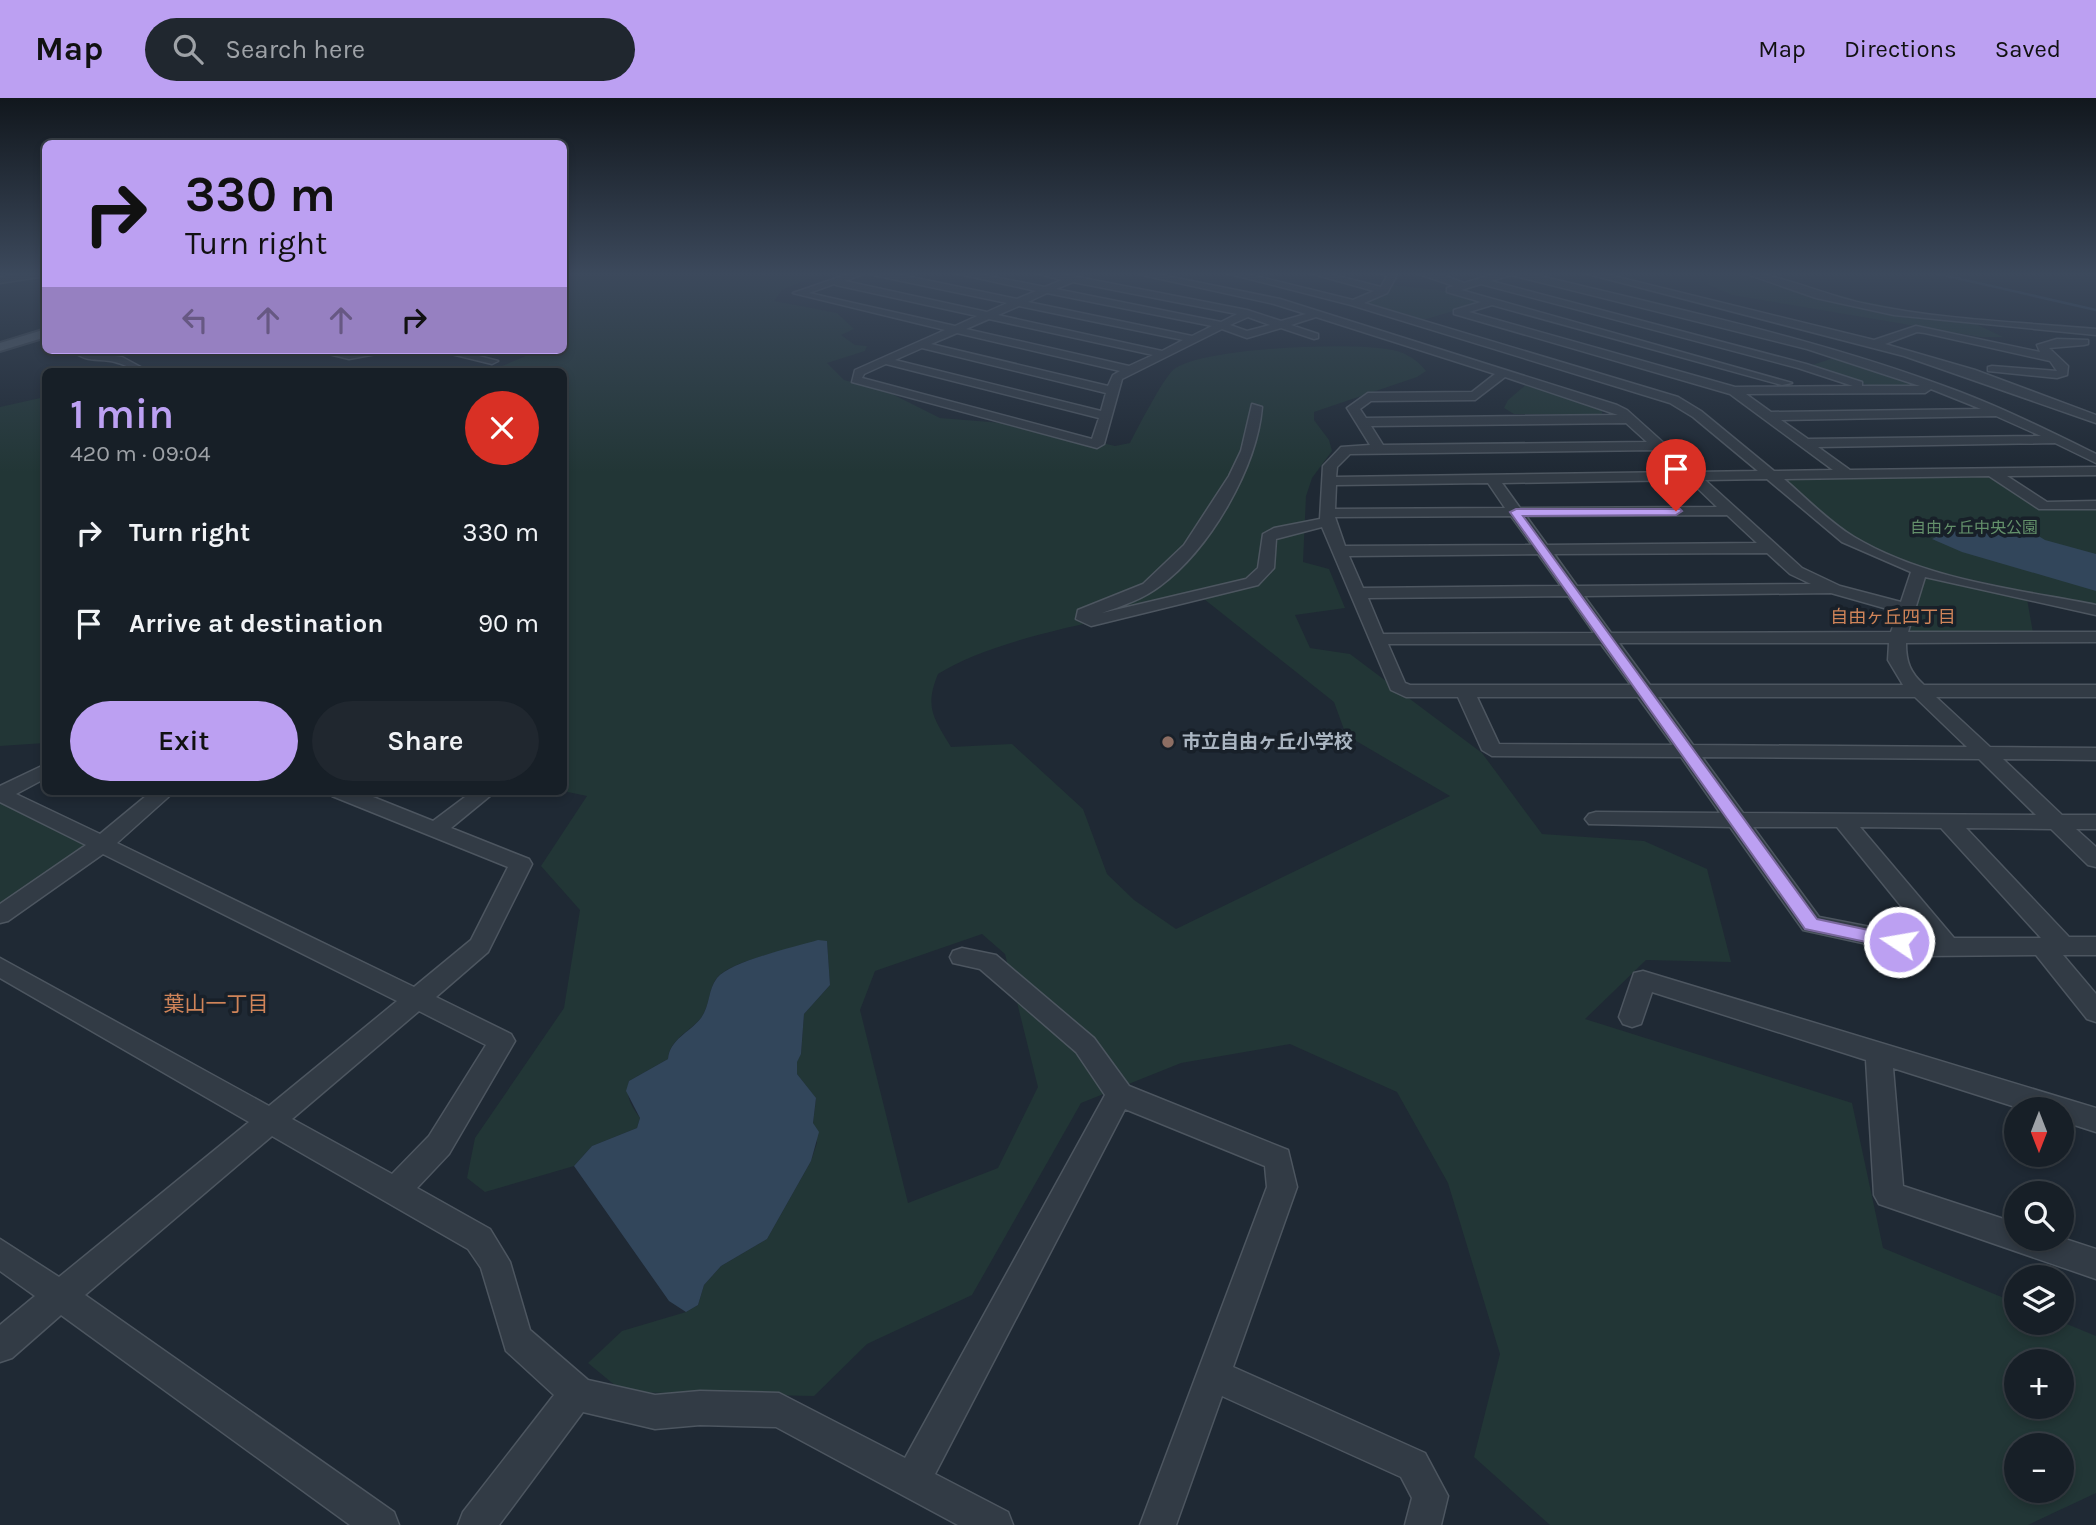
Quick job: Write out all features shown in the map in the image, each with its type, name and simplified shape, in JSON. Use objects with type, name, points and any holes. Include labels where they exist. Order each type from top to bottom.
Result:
[{"type":"main road","points":[[0,347],[28,339]]},
{"type":"street","points":[[936,339],[859,372],[856,380],[1097,443],[1103,415],[1117,377],[1192,339]]},
{"type":"street","points":[[993,339],[1130,370]]},
{"type":"street","points":[[1091,339],[1162,354]]},
{"type":"street","points":[[1395,339],[1613,408],[1694,476],[1768,548],[1796,571],[1834,589],[1907,610]]},
{"type":"street","points":[[1472,339],[1674,400],[1697,414],[1847,539],[1870,552],[1919,571],[2096,610]]},
{"type":"street","points":[[1482,366],[1553,339],[1734,391],[1941,388]]},
{"type":"street","points":[[1585,348],[1613,339]]},
{"type":"street","points":[[1624,339],[1804,390]]},
{"type":"street","points":[[1699,339],[1802,366],[1873,389]]},
{"type":"street","points":[[1772,339],[1840,356],[1941,388],[2059,439],[2096,459]]},
{"type":"street","points":[[1859,339],[1952,366],[2096,419]]},
{"type":"street","points":[[1877,343],[1890,339]]},
{"type":"street","points":[[1962,339],[2051,358]]},
{"type":"street","points":[[1952,366],[1965,365],[2047,376],[2063,373],[2062,366],[2041,347],[2048,343],[2077,343],[2096,339]]},
{"type":"street","points":[[921,345],[1113,391]]},
{"type":"street","points":[[1987,352],[2001,346]]},
{"type":"street","points":[[83,354],[118,359],[136,368]]},
{"type":"street","points":[[339,354],[364,354]]},
{"type":"street","points":[[454,354],[464,357],[495,356]]},
{"type":"street","points":[[885,361],[1103,415]]},
{"type":"street","points":[[1379,449],[1353,408],[1368,397],[1475,396],[1503,373]]},
{"type":"street","points":[[1734,391],[1847,474]]},
{"type":"street","points":[[1256,407],[1254,435],[1213,518],[1160,580],[1137,595],[1084,614],[1084,619],[1091,621],[1252,582],[1265,574],[1269,564],[1268,537],[1326,517],[1516,512],[1730,511]]},
{"type":"street","points":[[1768,416],[2001,413]]},
{"type":"street","points":[[1362,422],[1629,419]]},
{"type":"street","points":[[1804,443],[2059,439]]},
{"type":"street","points":[[1659,446],[1346,450],[1330,466],[1326,517],[1397,686],[1406,691],[2096,691]]},
{"type":"street","points":[[1330,481],[2096,471]]},
{"type":"street","points":[[1991,472],[2044,506],[2096,505]]},
{"type":"street","points":[[1492,479],[1739,819],[1811,924],[1922,947],[2096,946]]},
{"type":"street","points":[[1339,551],[1768,548]]},
{"type":"street","points":[[1919,571],[1898,637],[1897,660],[1907,679],[2096,860]]},
{"type":"street","points":[[1357,593],[1834,589]]},
{"type":"street","points":[[1377,639],[2096,637]]},
{"type":"street","points":[[1465,691],[1492,750],[2096,754]]},
{"type":"street","points":[[0,794],[42,772]]},
{"type":"street","points":[[0,794],[419,997],[502,1041],[439,1145],[394,1191]]},
{"type":"street","points":[[0,915],[102,845],[159,795]]},
{"type":"street","points":[[0,1346],[480,946],[520,864],[349,795]]},
{"type":"street","points":[[433,830],[481,795]]},
{"type":"street","points":[[1596,819],[2096,822]]},
{"type":"street","points":[[1842,820],[1947,946]]},
{"type":"street","points":[[1947,821],[2053,946],[2096,1012]]},
{"type":"street","points":[[962,957],[987,961],[1085,1045],[1119,1094],[1278,1160],[1282,1187],[1215,1376],[1158,1525]]},
{"type":"street","points":[[0,967],[479,1239],[495,1262],[517,1340],[577,1393],[602,1402],[655,1412],[700,1408],[779,1410],[995,1525]]},
{"type":"street","points":[[1632,1017],[1643,980],[2096,1120]]},
{"type":"street","points":[[1879,1051],[1889,1195],[2004,1233]]},
{"type":"street","points":[[913,1479],[1119,1094]]},
{"type":"street","points":[[2057,1251],[2096,1264]]},
{"type":"street","points":[[0,1253],[381,1525]]},
{"type":"street","points":[[1215,1376],[1413,1465],[1430,1496],[1423,1525]]},
{"type":"street","points":[[476,1525],[577,1393]]},
{"type":"green space","points":[[567,339],[846,339],[855,345],[867,346],[865,351],[827,363],[844,380],[886,391],[940,418],[1027,425],[1115,446],[1130,443],[1169,375],[1189,362],[1248,351],[1321,346],[1382,348],[1408,355],[1426,371],[1417,377],[1314,412],[1314,420],[1329,440],[1332,451],[1312,478],[1306,496],[1303,562],[1329,569],[1345,608],[1295,615],[1310,648],[1350,654],[1482,753],[1542,834],[1644,841],[1707,869],[1731,962],[1646,960],[1585,1019],[1852,1103],[1883,1248],[2004,1298],[2004,1335],[2074,1335],[2074,1327],[2096,1336],[2096,1493],[2028,1525],[1550,1525],[1474,1457],[1500,1354],[1448,1183],[1397,1092],[1290,1044],[1181,1063],[1081,1103],[972,1295],[867,1344],[814,1396],[623,1392],[588,1363],[622,1331],[686,1312],[698,1305],[704,1285],[721,1266],[767,1239],[811,1161],[817,1143],[813,1123],[816,1099],[797,1074],[796,1062],[801,1054],[804,1014],[830,985],[827,942],[767,954],[736,965],[716,979],[703,1014],[672,1046],[668,1059],[629,1081],[630,1101],[640,1118],[637,1128],[592,1146],[574,1166],[485,1192],[467,1178],[475,1138],[564,1008],[580,910],[541,866],[587,796],[567,792],[567,368],[497,368],[530,354],[567,354]],"holes":[[[1204,599],[1334,702],[1346,735],[1450,796],[1176,929],[1134,900],[1107,874],[1083,809],[1012,744],[951,747],[936,720],[931,704],[938,674],[996,648],[1066,628]],[[982,934],[1005,954],[1038,1087],[998,1168],[908,1203],[860,1010],[875,971]]]},
{"type":"green space","points":[[1837,357],[1929,387],[1871,386],[1809,366]]},
{"type":"green space","points":[[1528,383],[1602,409],[1602,415],[1514,414],[1504,408],[1508,400]]},
{"type":"green space","points":[[42,398],[42,743],[0,746],[0,407]]},
{"type":"green space","name":"自由ヶ丘中央公園","points":[[1989,475],[2040,508],[2096,507],[2096,607],[1914,567],[1853,539],[1780,478]]},
{"type":"green space","points":[[1924,578],[2027,599],[2033,633],[1916,633],[1910,630]]},
{"type":"green space","points":[[0,803],[86,845],[0,907]]},
{"type":"water","points":[[1979,520],[2022,526],[2045,540],[2096,554],[2096,591],[1962,552],[1932,539],[1942,534],[1939,530],[1980,534]]},
{"type":"water","points":[[818,940],[827,941],[830,985],[804,1014],[801,1054],[797,1062],[797,1074],[816,1098],[813,1123],[819,1132],[811,1161],[767,1239],[721,1266],[704,1285],[698,1305],[686,1312],[669,1301],[574,1166],[592,1146],[637,1128],[640,1118],[626,1091],[629,1081],[668,1059],[676,1041],[701,1018],[717,978],[749,960]]},
{"type":"place","name":"市立自由ヶ丘小学校","points":[[1168,742]]},
{"type":"district","name":"自由ヶ丘四丁目","points":[[1893,617]]},
{"type":"district","name":"葉山一丁目","points":[[216,1004]]},
{"type":"route","points":[[1676,511],[1516,512],[1739,819],[1811,924],[1899,942]]}]
